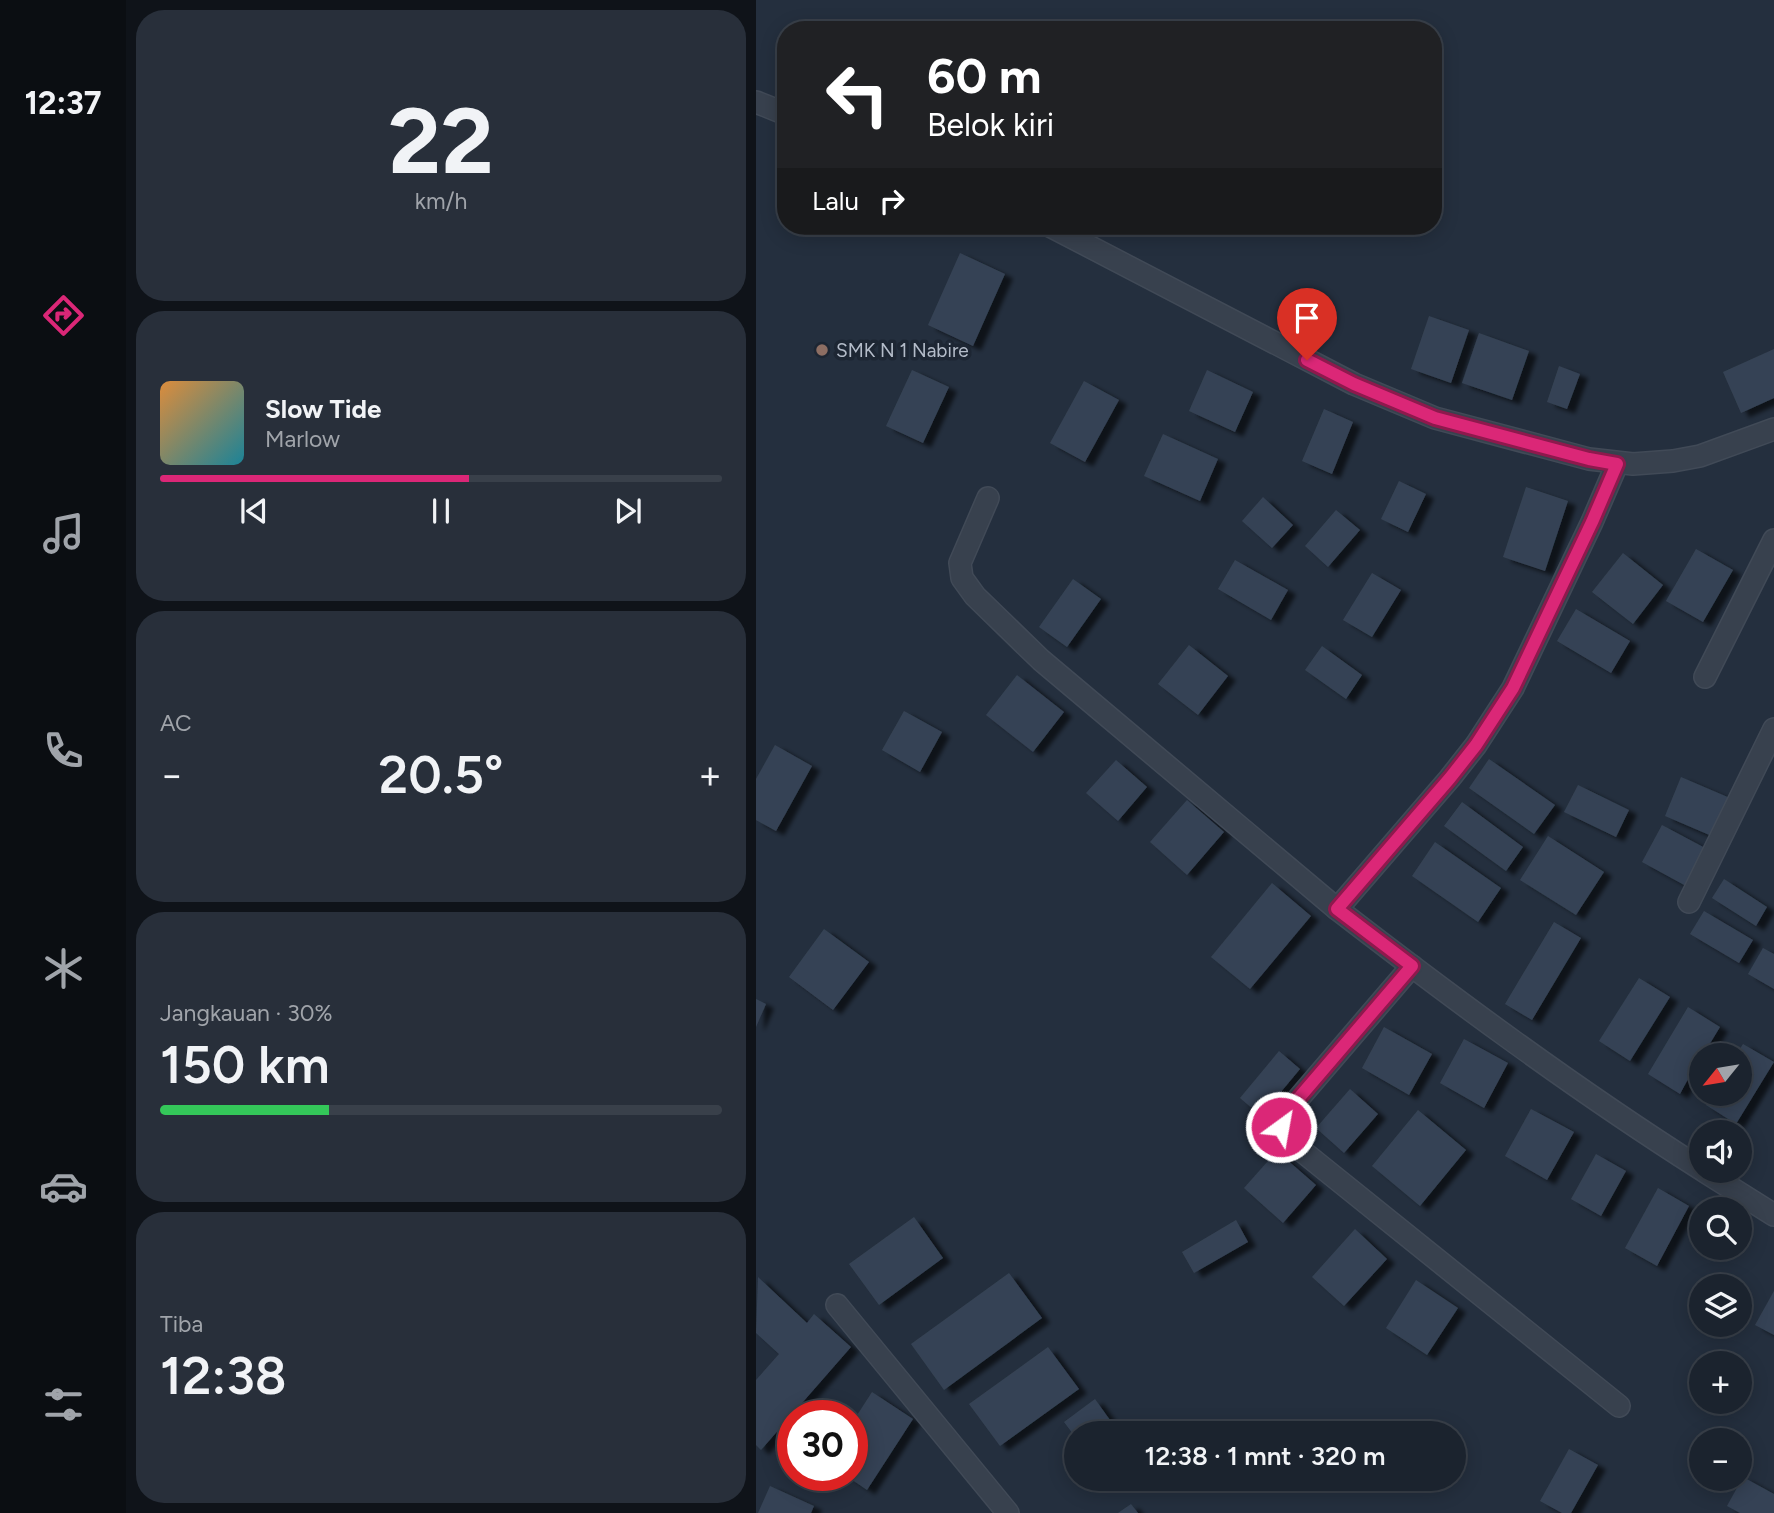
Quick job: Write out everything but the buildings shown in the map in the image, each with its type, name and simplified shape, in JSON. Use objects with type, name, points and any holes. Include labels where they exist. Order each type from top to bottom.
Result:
[{"type":"street","points":[[756,102],[777,110]]},
{"type":"street","points":[[1068,235],[1354,384],[1435,418],[1617,464],[1650,464],[1700,456],[1774,429]]},
{"type":"street","points":[[1337,909],[1450,778],[1476,745],[1513,688],[1617,464]]},
{"type":"street","points":[[988,498],[965,547],[960,563],[962,578],[975,596],[1041,660],[1337,909],[1609,1108],[1689,1161]]},
{"type":"street","points":[[1705,677],[1774,540]]},
{"type":"street","points":[[1689,902],[1774,729]]},
{"type":"street","points":[[1412,966],[1286,1113],[1280,1124],[1283,1132],[1297,1147],[1383,1218],[1619,1405]]},
{"type":"street","points":[[1724,1183],[1774,1215]]},
{"type":"street","points":[[837,1305],[1008,1513]]},
{"type":"place","name":"SMK N 1 Nabire","points":[[822,350]]},
{"type":"route","points":[[1281,1127],[1286,1113],[1412,966],[1337,909],[1450,778],[1476,745],[1513,688],[1617,464],[1435,418],[1354,384],[1307,360]]}]
